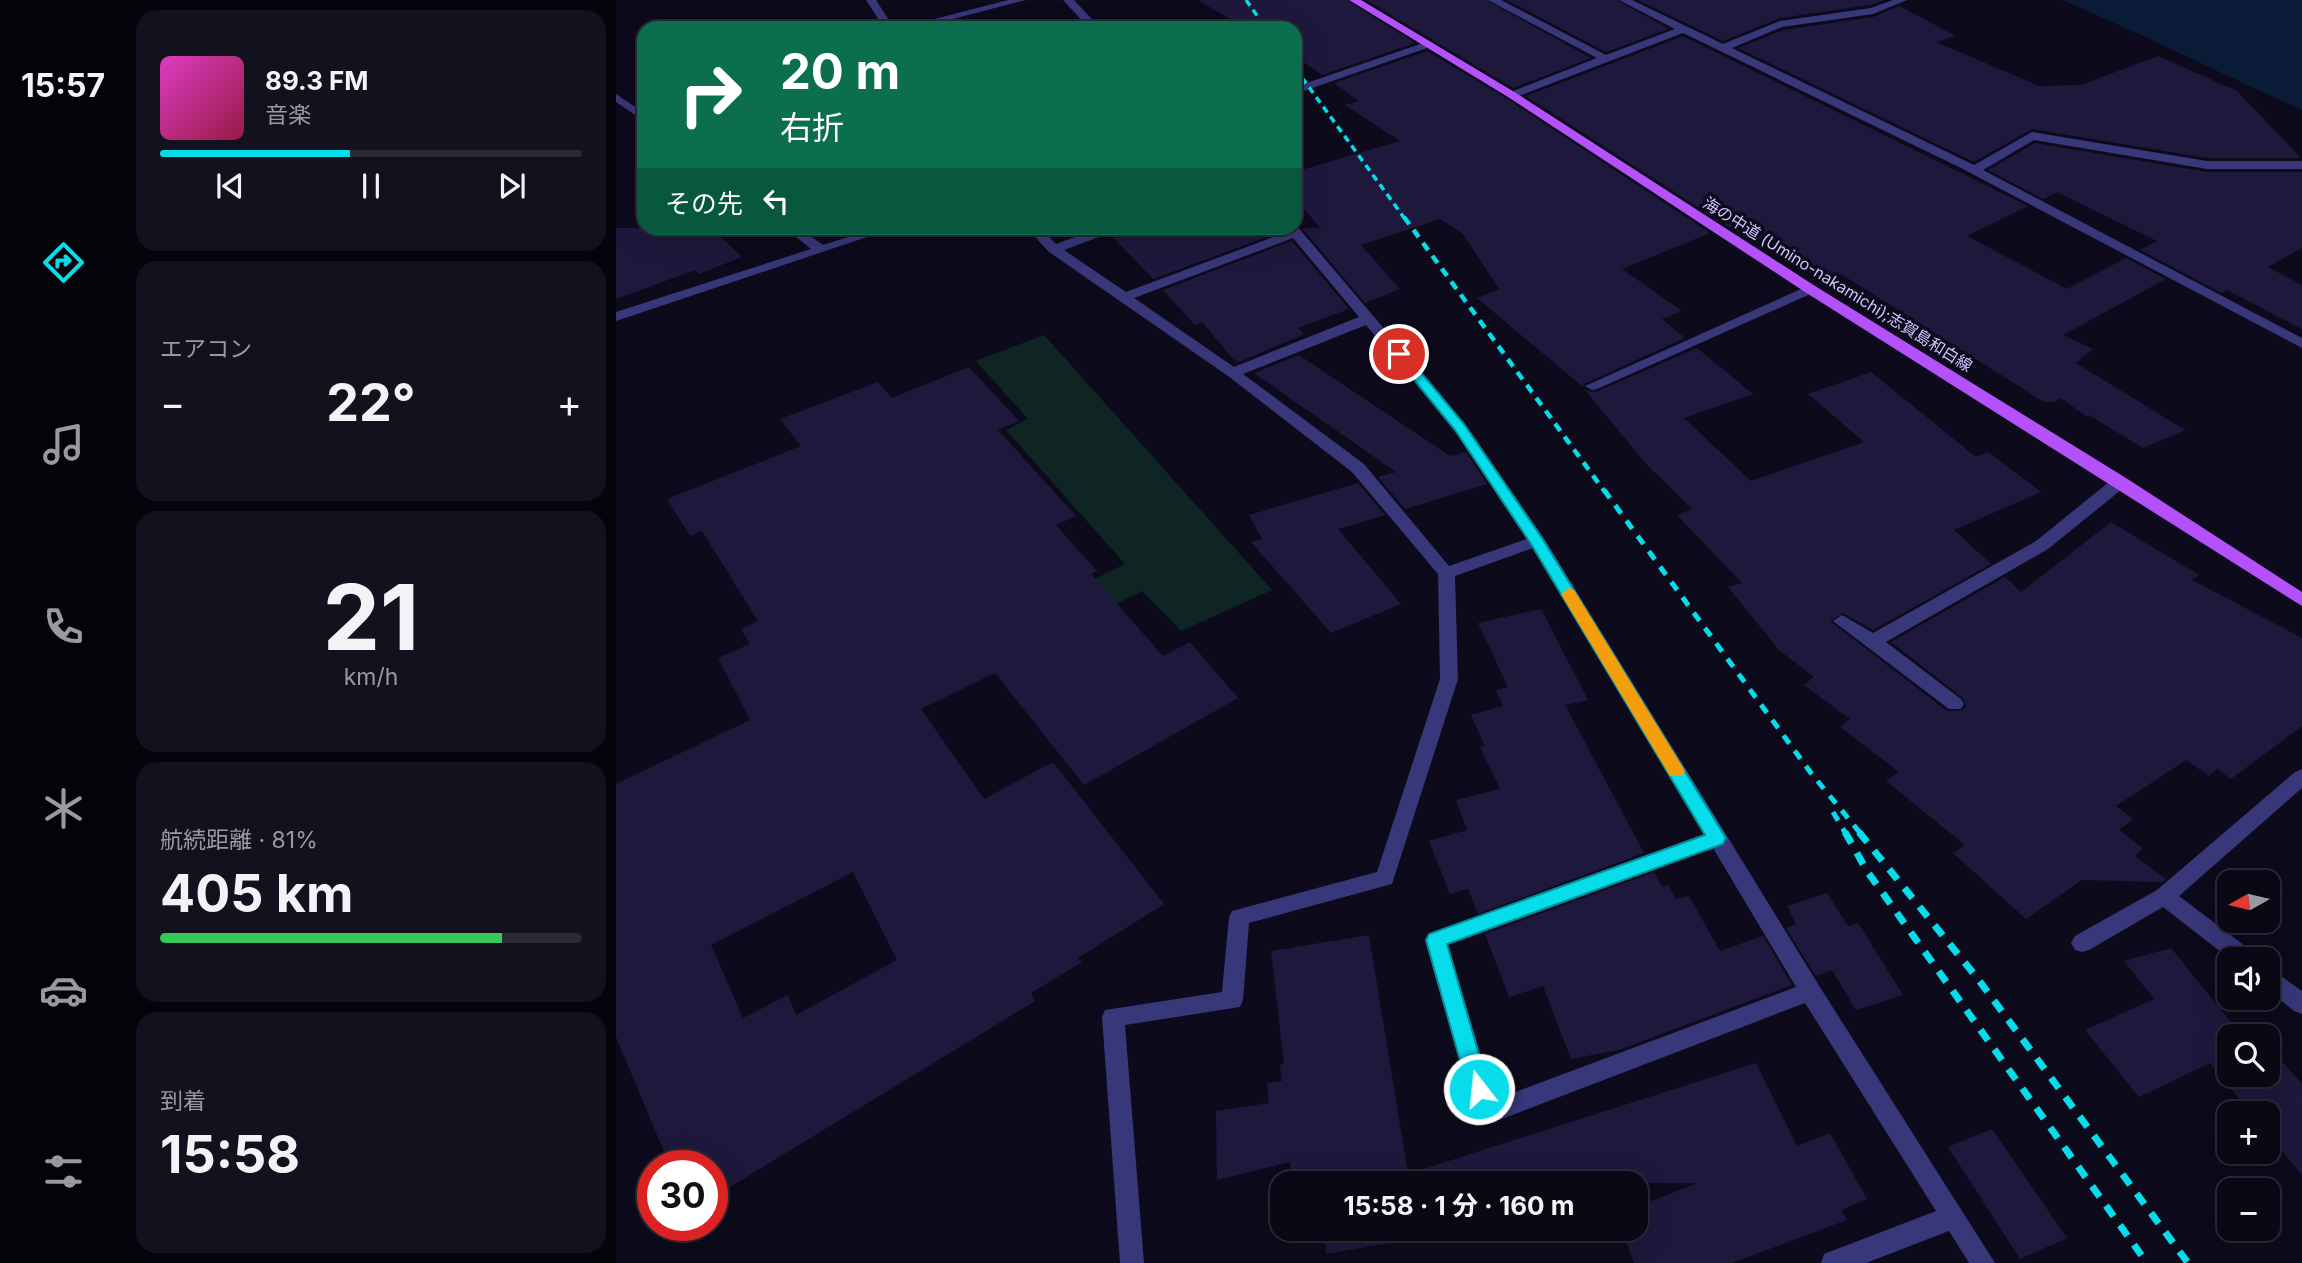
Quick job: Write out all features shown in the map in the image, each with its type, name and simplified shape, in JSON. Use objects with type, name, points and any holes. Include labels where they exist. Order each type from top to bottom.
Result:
[{"type":"main road","name":"海の中道 (Umino-nakamichi);志賀島和白線","points":[[1354,0],[1512,95],[1811,289],[2120,482],[2302,600]]},
{"type":"street","points":[[871,0],[884,21]]},
{"type":"street","points":[[934,21],[1021,0]]},
{"type":"street","points":[[1069,0],[1088,21]]},
{"type":"street","points":[[1493,0],[1606,59]]},
{"type":"street","points":[[1624,0],[1974,170],[2302,344]]},
{"type":"street","points":[[1723,48],[1780,24],[1873,11],[1902,0]]},
{"type":"street","points":[[1512,95],[1683,29]]},
{"type":"street","points":[[1302,89],[1426,45]]},
{"type":"street","points":[[616,97],[637,112]]},
{"type":"street","points":[[1974,170],[2032,136],[2207,165],[2302,165]]},
{"type":"street","points":[[801,235],[820,249]]},
{"type":"street","points":[[616,317],[865,235]]},
{"type":"street","points":[[1040,235],[1054,248],[1233,373],[1358,468],[1447,573],[1449,679],[1385,878],[1239,917],[1232,1000],[1113,1017],[1130,1263]]},
{"type":"street","points":[[1054,248],[1090,235]]},
{"type":"street","points":[[1126,297],[1281,235]]},
{"type":"street","points":[[1297,235],[1460,427],[1537,541],[1810,990],[1983,1263]]},
{"type":"street","points":[[1592,386],[1811,289]]},
{"type":"street","points":[[1233,373],[1370,318]]},
{"type":"street","points":[[1873,641],[2042,545],[2120,482]]},
{"type":"street","points":[[1447,573],[1537,541]]},
{"type":"street","points":[[1842,621],[1873,641],[1955,704]]},
{"type":"street","points":[[2082,943],[2164,896],[2302,777]]},
{"type":"street","points":[[1717,838],[1436,940],[1486,1114],[1810,990]]},
{"type":"street","points":[[2164,896],[2230,947]]},
{"type":"street","points":[[2280,986],[2302,1003]]},
{"type":"street","points":[[1833,1263],[1954,1217]]},
{"type":"green space","points":[[1044,335],[1272,590],[1181,631],[1142,591],[988,668],[967,643],[1125,564],[1006,430],[1028,419],[976,361]]},
{"type":"water","points":[[2062,0],[2302,0],[2302,110],[2122,26]]},
{"type":"building","points":[[1198,0],[1347,0],[1415,43],[1322,75],[1302,61],[1302,21],[1234,21]]},
{"type":"building","points":[[1366,0],[1486,0],[1591,58],[1513,88]]},
{"type":"building","points":[[1507,0],[1617,0],[1669,29],[1606,52]]},
{"type":"building","points":[[1638,0],[1885,0],[1870,5],[1780,18],[1723,41]]},
{"type":"building","points":[[1899,6],[1956,36],[1936,42],[2039,86],[2081,85],[2158,56],[2237,91],[2301,158],[2207,158],[2032,129],[1974,162],[1738,48],[1783,30],[1873,17]]},
{"type":"building","points":[[1683,36],[2028,206],[1967,236],[2067,289],[2126,258],[2166,279],[2063,335],[2093,349],[2076,363],[2185,430],[2143,448],[2089,415],[2086,416],[2061,398],[2054,402],[2044,402],[1841,274],[1833,286],[1727,226],[1526,96]]},
{"type":"building","points":[[1427,51],[1507,99],[1710,233],[1622,269],[1682,311],[1662,319],[1685,338],[1584,384],[1583,387],[1477,298],[1499,289],[1463,234],[1440,219],[1361,245],[1400,289],[1365,303],[1302,228],[1320,228],[1302,206],[1302,170],[1400,141],[1345,105],[1359,101],[1334,83]]},
{"type":"building","points":[[2035,143],[2207,172],[2302,172],[2302,248],[2268,267],[2302,285],[2302,329],[2227,290],[2222,293],[2140,250],[2157,241],[2057,192],[2043,199],[1988,170]]},
{"type":"building","points":[[616,228],[637,228],[637,235],[718,235],[742,257],[699,274],[695,270],[616,299]]},
{"type":"building","points":[[1111,235],[1272,235],[1153,279]]},
{"type":"building","points":[[1292,241],[1349,309],[1298,328],[1304,334],[1239,362],[1233,359],[1202,322],[1195,325],[1163,290]]},
{"type":"building","points":[[1697,348],[1753,394],[1684,418],[1751,481],[1864,442],[1808,394],[1871,372],[1976,457],[1988,452],[2041,492],[1954,530],[1991,564],[1873,630],[1843,613],[1830,621],[1947,711],[1963,710],[1966,705],[1963,698],[1891,642],[2005,577],[2021,592],[2111,522],[2199,575],[2192,580],[2302,638],[2302,726],[2231,779],[2217,769],[2209,776],[2186,760],[2116,806],[2133,819],[2119,830],[2143,848],[2135,856],[2166,879],[2162,882],[2082,880],[2026,919],[1953,853],[1965,845],[1886,781],[1899,772],[1840,727],[1850,719],[1804,685],[1814,677],[1779,650],[1728,587],[1742,583],[1677,515],[1692,509],[1648,466],[1584,389],[1598,391]]},
{"type":"building","points":[[1299,355],[1450,456],[1466,452],[1487,484],[1405,509],[1378,477],[1396,472],[1254,373]]},
{"type":"building","points":[[969,367],[1019,421],[998,430],[1076,516],[1056,525],[1097,571],[1091,574],[1163,656],[1190,642],[1238,698],[1084,785],[995,673],[921,709],[984,799],[1053,762],[1164,904],[1078,958],[1082,962],[1031,993],[1035,1001],[728,1188],[728,1150],[663,1150],[616,1037],[616,784],[750,720],[718,658],[750,644],[741,629],[758,621],[702,531],[690,536],[667,499],[801,446],[780,419],[878,382],[892,398]],"holes":[[[853,872],[897,960],[796,1015],[788,995],[743,1018],[711,945]]]},
{"type":"building","points":[[1358,483],[1385,515],[1338,529],[1401,604],[1331,633],[1251,542],[1262,539],[1249,515]]},
{"type":"building","points":[[1541,609],[1588,700],[1565,705],[1644,853],[1478,914],[1468,889],[1450,894],[1429,841],[1467,830],[1456,800],[1500,789],[1480,747],[1485,746],[1471,715],[1503,706],[1496,690],[1508,687],[1478,623]]},
{"type":"building","points":[[1654,872],[1662,887],[1668,885],[1676,899],[1689,896],[1720,951],[1763,936],[1792,985],[1619,1050],[1571,1059],[1543,986],[1509,997],[1485,934]]},
{"type":"building","points":[[1827,893],[1848,926],[1858,923],[1903,995],[1856,1010],[1832,970],[1816,976],[1786,928],[1796,924],[1787,906]]},
{"type":"building","points":[[1369,935],[1408,1171],[1291,1171],[1290,1162],[1217,1180],[1216,1111],[1269,1103],[1267,1083],[1282,1081],[1280,1065],[1284,1064],[1271,951]]},
{"type":"building","points":[[2171,948],[2217,1005],[2217,1010],[2221,1010],[2232,1024],[2217,1024],[2217,1072],[2210,1063],[2139,1097],[2085,1030],[2154,999],[2124,961]]},
{"type":"building","points":[[2280,1059],[2302,1084],[2302,1175],[2280,1148],[2280,1101],[2241,1101],[2230,1087],[2280,1087]]},
{"type":"building","points":[[1756,1063],[1797,1146],[1830,1133],[1867,1199],[1841,1210],[1847,1220],[1732,1263],[1634,1263],[1626,1241],[1648,1241],[1648,1202],[1698,1183],[1648,1183],[1648,1171],[1417,1171]]},
{"type":"building","points":[[1992,1129],[2067,1238],[2020,1259],[1948,1147]]},
{"type":"building","points":[[1324,1241],[1402,1241],[1326,1254]]},
{"type":"railway","points":[[1246,0],[1261,21]]},
{"type":"railway","points":[[1302,78],[1405,219]]},
{"type":"railway","points":[[1404,217],[1605,492]]},
{"type":"railway","points":[[1604,490],[1811,773],[1861,834]]},
{"type":"railway","points":[[1833,812],[1846,834]]},
{"type":"railway","points":[[1845,832],[1867,871],[2147,1263]]},
{"type":"railway","points":[[1859,832],[1978,979],[2188,1263]]},
{"type":"slow traffic","points":[[1569,594],[1676,771]]},
{"type":"route","points":[[1399,354],[1460,427],[1537,541],[1717,838],[1436,940],[1479,1089]]}]
